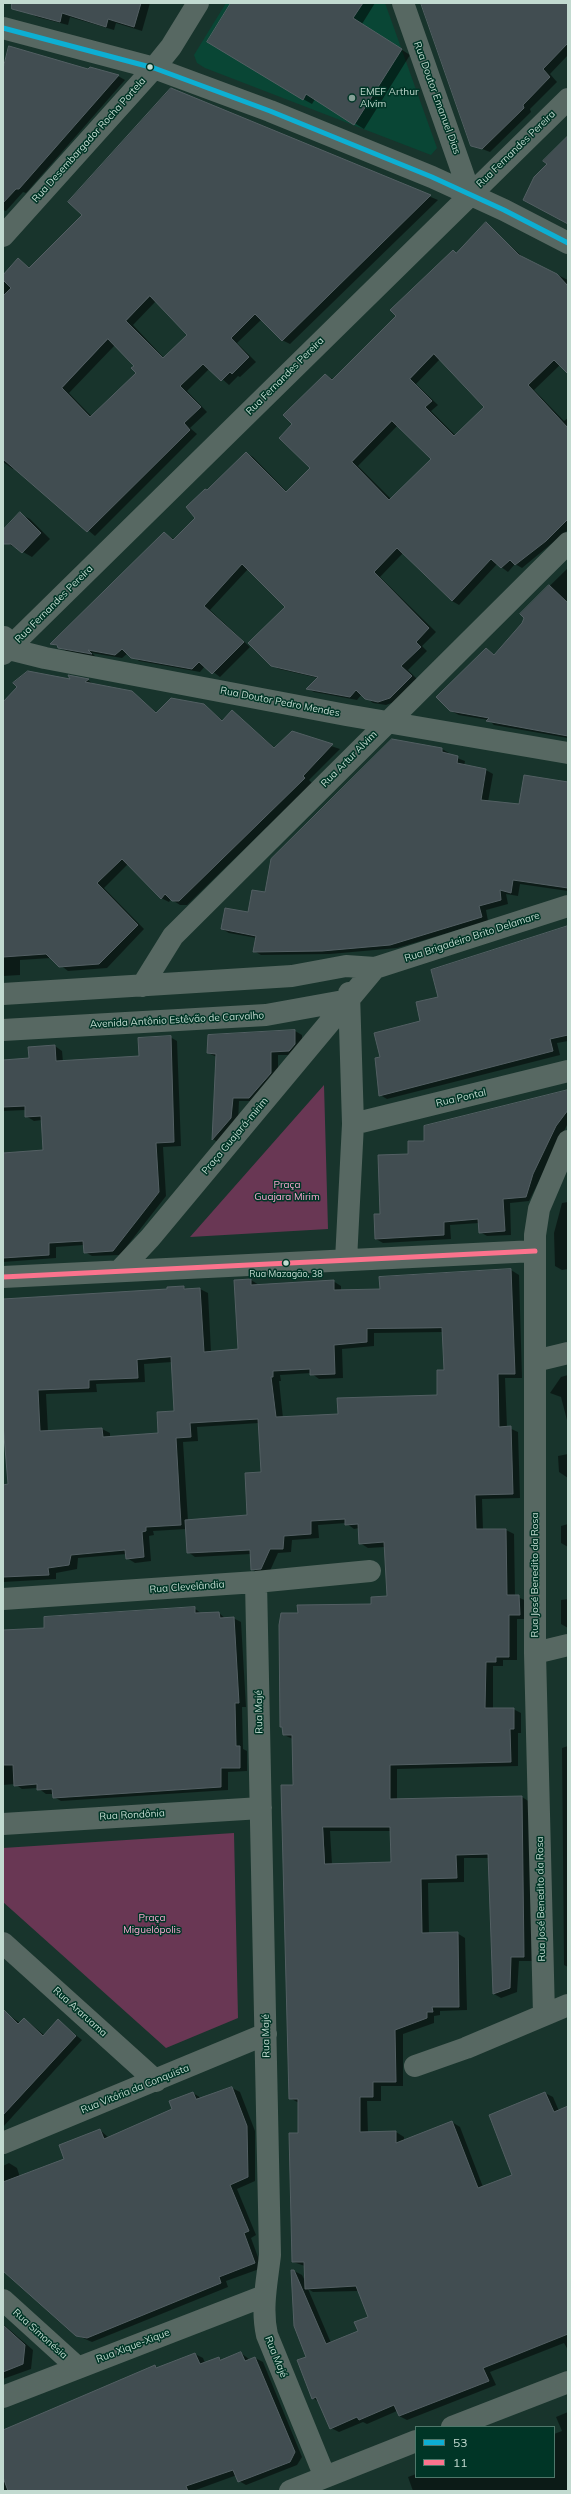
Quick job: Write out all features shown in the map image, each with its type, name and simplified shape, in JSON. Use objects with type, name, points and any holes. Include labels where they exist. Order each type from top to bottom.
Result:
[{"type":"street","name":"Rua Desembargador Rocha Portela","points":[[3,236],[154,68],[171,47],[198,3]]},
{"type":"street","name":"Rua Doutor Emanuel Dias","points":[[403,3],[470,194]]},
{"type":"street","points":[[3,28],[154,68],[270,111],[432,177],[470,194],[568,243]]},
{"type":"street","name":"Rua Fernandes Pereira","points":[[5,646],[568,98]]},
{"type":"street","name":"Rua Artur Alvim","points":[[142,986],[173,936],[386,721],[568,543]]},
{"type":"street","name":"Rua Doutor Pedro Mendes","points":[[5,646],[45,658],[568,753]]},
{"type":"street","name":"Rua Brigadeiro Brito Delamare","points":[[346,966],[375,968],[568,906]]},
{"type":"street","points":[[3,994],[292,976],[346,966],[349,1000],[353,1124],[346,1260]]},
{"type":"street","points":[[349,1000],[375,968]]},
{"type":"street","name":"Avenida Antônio Estêvão de Carvalho","points":[[3,1030],[266,1015],[349,1000]]},
{"type":"street","name":"Praça Guajará-mirim","points":[[120,1270],[150,1238],[349,1000]]},
{"type":"street","name":"Rua Pontal","points":[[353,1124],[568,1071]]},
{"type":"street","name":"Rua José Benedito da Rosa","points":[[544,2015],[535,1653],[535,1251],[539,1210],[568,1141]]},
{"type":"street","points":[[3,1278],[120,1270],[535,1251]]},
{"type":"street","points":[[535,1361],[568,1353]]},
{"type":"street","name":"Rua Clevelândia","points":[[3,1599],[256,1582],[370,1571]]},
{"type":"street","name":"Rua Majé","points":[[256,1582],[270,2255],[264,2296],[264,2321],[267,2335],[325,2477]]},
{"type":"street","points":[[535,1653],[568,1645]]},
{"type":"street","name":"Rua Rondônia","points":[[3,1824],[261,1808]]},
{"type":"street","name":"Rua Araruama","points":[[3,1942],[156,2081]]},
{"type":"street","points":[[415,2066],[466,2048],[568,2005]]},
{"type":"street","name":"Rua Vitória da Conquista","points":[[3,2144],[266,2034]]},
{"type":"street","name":"Rua Xique-Xique","points":[[3,2397],[77,2367],[264,2296]]},
{"type":"street","name":"Rua Simonésia","points":[[3,2300],[77,2367]]},
{"type":"street","points":[[455,2426],[568,2382]]},
{"type":"street","points":[[290,2491],[415,2441]]},
{"type":"shaded area","name":"EMEF Arthur Alvim","points":[[226,3],[385,3],[437,148],[431,155],[205,68],[197,63],[194,55]]},
{"type":"green space","name":"Praça Guajara Mirim","points":[[324,1085],[328,1229],[190,1237]]},
{"type":"green space","name":"Praça Miguelópolis","points":[[234,1833],[238,2018],[166,2048],[3,1902],[3,1848]]},
{"type":"building","points":[[12,3],[141,3],[134,27],[108,19],[106,27],[62,13],[60,22],[12,9]]},
{"type":"building","name":"EMEF Arthur Alvim","points":[[231,3],[363,3],[353,18],[402,49],[354,125],[306,94],[303,100],[207,42]]},
{"type":"building","points":[[421,3],[568,3],[568,43],[543,69],[550,77],[523,105],[524,108],[482,149],[471,146]]},
{"type":"building","points":[[9,46],[88,69],[90,67],[119,75],[19,189],[16,189],[3,203],[3,69]]},
{"type":"building","points":[[171,88],[431,195],[282,341],[255,314],[231,338],[249,357],[232,374],[230,372],[221,381],[203,364],[180,386],[201,407],[184,423],[190,430],[87,532],[3,459],[3,296],[11,288],[3,280],[3,275],[18,258],[29,268],[82,215],[68,202]],"holes":[[[150,296],[187,335],[163,358],[126,321]],[[108,339],[134,366],[131,368],[136,373],[90,417],[62,388]]]},
{"type":"building","points":[[568,136],[568,224],[523,200],[534,177],[547,164],[543,161]]},
{"type":"building","points":[[486,222],[519,255],[557,274],[568,286],[568,374],[554,360],[528,385],[568,428],[568,519],[546,541],[515,565],[510,560],[501,568],[491,559],[452,601],[397,548],[374,572],[429,628],[416,642],[421,647],[401,666],[412,676],[390,698],[378,702],[365,699],[356,690],[350,697],[306,689],[318,677],[271,666],[248,643],[285,607],[242,564],[204,606],[244,642],[212,674],[199,662],[192,669],[131,658],[122,649],[115,655],[88,650],[92,654],[58,648],[57,645],[50,644],[164,532],[173,540],[195,518],[186,507],[205,489],[207,490],[246,452],[286,492],[310,468],[279,438],[292,424],[283,415],[325,374],[332,380],[396,316],[390,310],[453,250],[456,253]],"holes":[[[434,354],[484,407],[454,436],[425,407],[432,401],[410,379]],[[392,421],[431,459],[389,500],[352,462]]]},
{"type":"building","points":[[20,512],[41,533],[22,553],[11,544],[3,544],[3,530]]},
{"type":"building","points":[[549,585],[568,603],[568,736],[486,721],[489,718],[450,711],[436,697],[486,648],[494,655],[522,623],[524,618],[520,614]]},
{"type":"building","points":[[28,671],[70,679],[68,675],[89,679],[85,682],[132,691],[156,713],[171,698],[204,704],[222,721],[232,710],[274,748],[292,731],[333,744],[303,776],[305,778],[179,901],[172,901],[165,894],[161,899],[122,859],[97,883],[138,925],[99,964],[59,967],[46,954],[3,957],[3,702],[17,687],[13,683]]},
{"type":"building","points":[[392,739],[442,748],[442,752],[458,756],[457,763],[486,769],[481,800],[519,804],[524,775],[568,782],[568,888],[513,880],[511,893],[500,890],[501,900],[479,906],[482,917],[390,945],[322,951],[253,952],[256,936],[221,929],[225,908],[248,912],[252,890],[265,892],[271,859]]},
{"type":"building","points":[[568,926],[568,1035],[550,1039],[553,1051],[379,1096],[375,1058],[380,1057],[374,1033],[420,1021],[416,1002],[438,997],[431,970]]},
{"type":"building","points":[[295,1030],[295,1044],[289,1051],[271,1052],[271,1073],[249,1098],[233,1098],[231,1118],[212,1140],[216,1054],[207,1053],[208,1035]]},
{"type":"building","points":[[171,1036],[174,1142],[156,1143],[159,1192],[113,1251],[84,1253],[83,1241],[49,1243],[49,1255],[3,1258],[3,1153],[43,1150],[41,1116],[25,1117],[25,1106],[3,1107],[3,1060],[29,1058],[28,1047],[55,1045],[56,1061],[139,1056],[138,1038]]},
{"type":"building","points":[[568,1090],[568,1110],[556,1126],[533,1174],[526,1197],[503,1199],[505,1231],[479,1233],[478,1219],[444,1222],[444,1235],[375,1239],[374,1214],[380,1214],[378,1155],[408,1154],[408,1141],[424,1141],[424,1126]]},
{"type":"building","points":[[511,1269],[515,1374],[498,1374],[499,1427],[511,1426],[513,1494],[475,1495],[476,1529],[506,1529],[507,1595],[519,1595],[520,1615],[509,1615],[509,1657],[496,1657],[496,1662],[486,1662],[485,1708],[514,1708],[514,1729],[510,1729],[511,1762],[390,1765],[390,1799],[522,1796],[524,1957],[511,1957],[510,1988],[493,1994],[488,1854],[456,1855],[457,1878],[421,1879],[422,1933],[458,1932],[459,2007],[432,2007],[433,2012],[427,2012],[427,2018],[395,2030],[396,2082],[373,2082],[373,2097],[360,2097],[360,2132],[396,2131],[396,2143],[452,2121],[478,2188],[512,2175],[489,2115],[545,2092],[554,2112],[568,2106],[568,2334],[483,2368],[489,2381],[399,2416],[394,2405],[359,2420],[357,2417],[330,2429],[316,2397],[312,2399],[297,2360],[306,2357],[294,2326],[291,2270],[294,2270],[326,2344],[358,2331],[354,2322],[368,2317],[356,2286],[305,2289],[304,2262],[292,2262],[289,2133],[298,2133],[298,2099],[289,2099],[281,1785],[293,1785],[292,1735],[283,1735],[282,1727],[280,1727],[279,1625],[281,1613],[298,1613],[297,1605],[371,1604],[371,1597],[387,1596],[384,1542],[359,1544],[358,1524],[345,1525],[345,1519],[311,1521],[311,1534],[284,1536],[283,1549],[270,1549],[261,1569],[251,1570],[250,1550],[187,1553],[185,1520],[247,1515],[245,1473],[261,1472],[258,1419],[190,1423],[191,1437],[176,1438],[181,1525],[146,1527],[146,1531],[142,1532],[144,1557],[126,1559],[125,1550],[71,1555],[69,1565],[48,1568],[49,1575],[3,1577],[3,1485],[8,1484],[3,1424],[3,1299],[167,1289],[167,1287],[184,1286],[184,1289],[200,1288],[204,1352],[238,1349],[234,1280],[251,1279],[251,1285],[334,1280],[334,1290],[380,1289],[379,1277]],"holes":[[[442,1328],[444,1370],[437,1370],[437,1395],[337,1398],[338,1414],[276,1417],[271,1377],[273,1377],[273,1371],[310,1369],[310,1375],[335,1374],[334,1345],[367,1342],[367,1329]],[[171,1357],[174,1411],[157,1412],[158,1433],[103,1437],[102,1428],[40,1431],[38,1390],[89,1388],[89,1380],[138,1378],[137,1360]],[[323,1827],[390,1827],[391,1862],[325,1864]]]},
{"type":"building","points":[[195,1607],[195,1613],[219,1612],[220,1618],[234,1617],[239,1703],[235,1703],[236,1746],[240,1746],[240,1768],[221,1768],[221,1787],[53,1798],[52,1789],[37,1790],[37,1784],[14,1786],[13,1765],[3,1765],[3,1630],[44,1628],[44,1617]]},
{"type":"building","points":[[3,2009],[18,2024],[24,2018],[43,2036],[58,2019],[76,2036],[3,2115]]},
{"type":"building","points":[[232,2087],[247,2126],[248,2177],[230,2185],[249,2231],[244,2233],[255,2263],[219,2277],[221,2283],[87,2338],[76,2336],[3,2271],[3,2182],[64,2159],[59,2145],[100,2129],[104,2139],[172,2109],[169,2101],[193,2092],[196,2099]]},
{"type":"building","points":[[3,2325],[25,2345],[23,2364],[3,2372]]},
{"type":"building","points":[[241,2352],[245,2361],[255,2357],[295,2452],[290,2462],[238,2482],[233,2470],[186,2486],[188,2491],[8,2491],[3,2477],[3,2430],[155,2365],[156,2368],[195,2353],[200,2364],[219,2357],[220,2360]]},
{"type":"transit line","name":"53","points":[[3,28],[154,68],[270,111],[432,177],[504,210],[568,243]]},
{"type":"transit line","name":"11","points":[[3,1277],[535,1251]]},
{"type":"place","name":"EMEF Arthur Alvim","points":[[352,98]]},
{"type":"place","name":"Rua Mazagão, 38","points":[[286,1263]]}]
